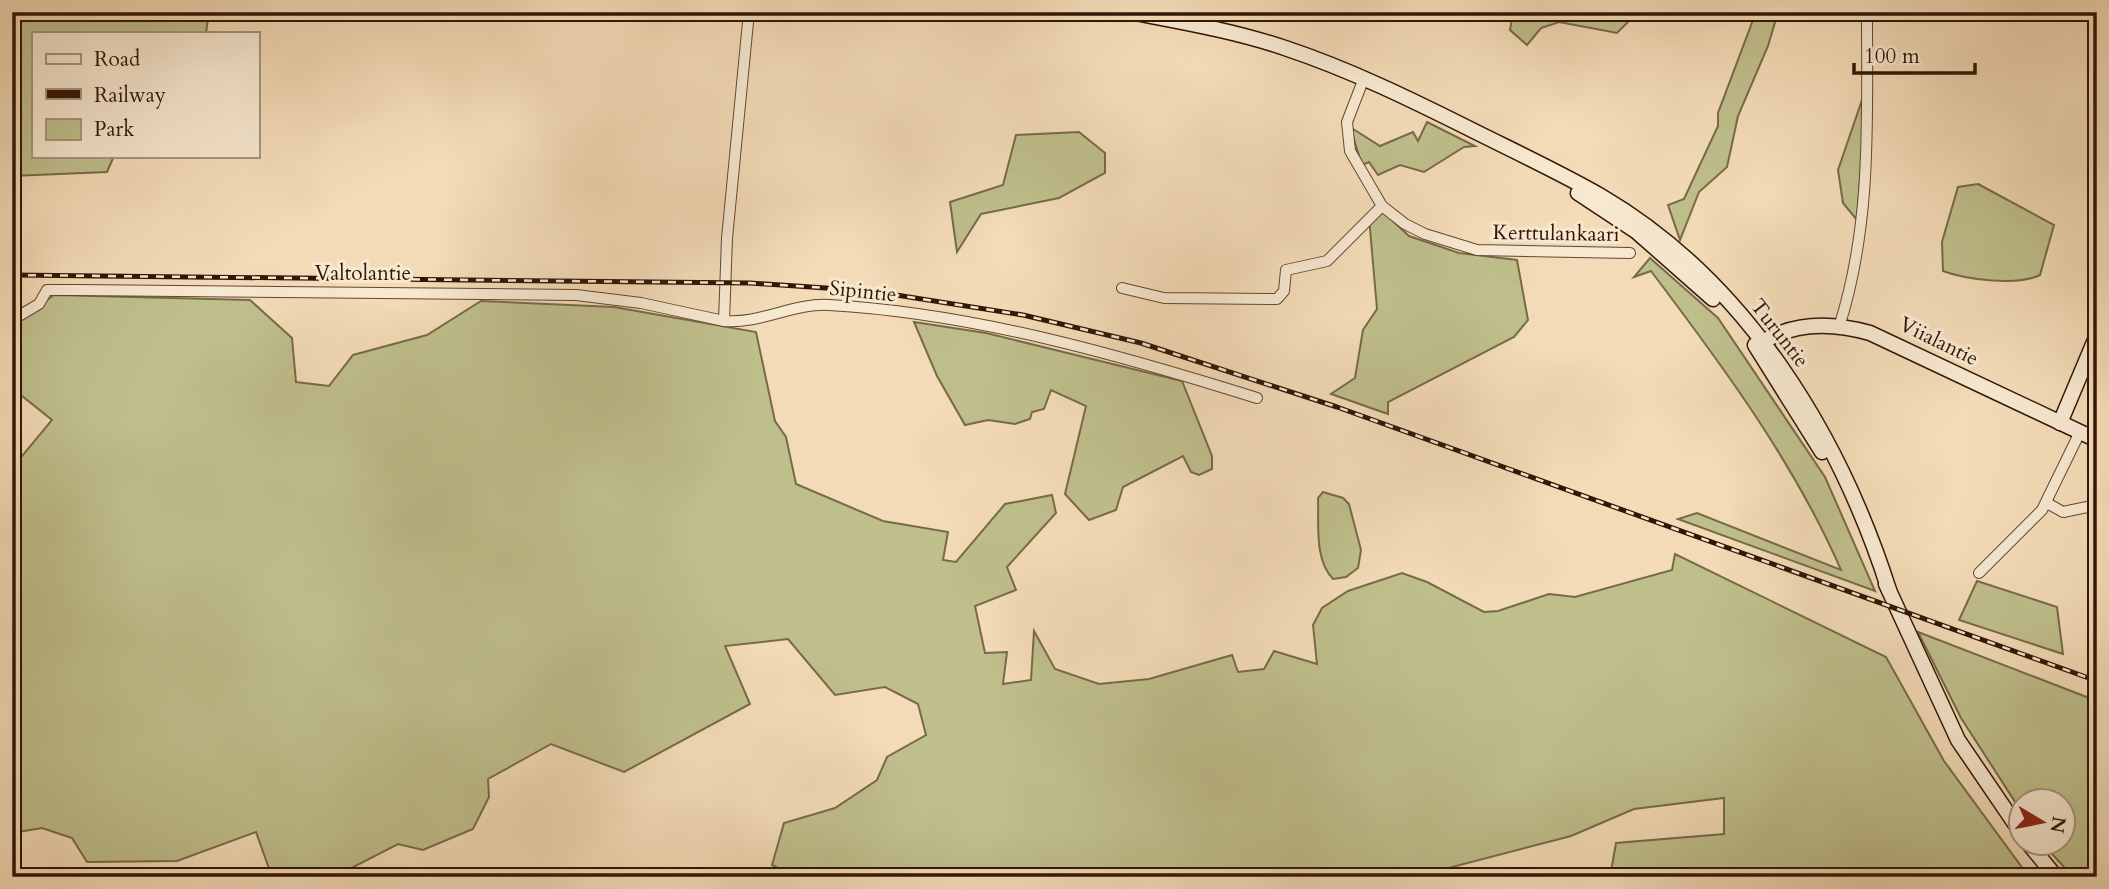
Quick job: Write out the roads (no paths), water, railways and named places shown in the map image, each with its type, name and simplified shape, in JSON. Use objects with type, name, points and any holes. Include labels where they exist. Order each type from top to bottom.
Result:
[{"type":"main road","name":"Turuntie","points":[[1130,12],[1164,15],[1255,39],[1364,78],[1602,197],[1659,237],[1704,276],[1760,345],[1788,374],[1828,443],[1869,534],[1889,590],[1958,740],[2008,815]]},
{"type":"main road","name":"Viialantie","points":[[1760,345],[1777,332],[1793,328],[1839,327],[1890,340],[2097,440]]},
{"type":"main road","points":[[2060,423],[2097,335]]},
{"type":"main road","points":[[2040,858],[2056,877]]},
{"type":"street","points":[[724,321],[727,238],[749,12]]},
{"type":"street","points":[[1839,327],[1857,248],[1866,186],[1867,12]]},
{"type":"street","name":"Kerttulankaari","points":[[1364,78],[1351,105],[1346,136],[1350,151],[1382,205],[1405,224],[1425,234],[1477,250],[1630,253]]},
{"type":"street","points":[[1122,288],[1164,298],[1277,299],[1284,290],[1286,270],[1327,261],[1382,205]]},
{"type":"street","name":"Valtolantie","points":[[12,320],[39,304],[47,290],[76,290],[576,295],[641,303],[724,321]]},
{"type":"street","name":"Sipintie","points":[[724,321],[744,323],[826,305],[865,309],[986,327],[1136,360],[1257,398]]},
{"type":"street","points":[[1979,573],[2047,503],[2080,432]]},
{"type":"street","points":[[2047,503],[2063,512],[2097,505]]},
{"type":"railway","points":[[12,275],[750,283],[871,291],[1023,315],[1141,343],[1337,407],[2097,681]]}]
